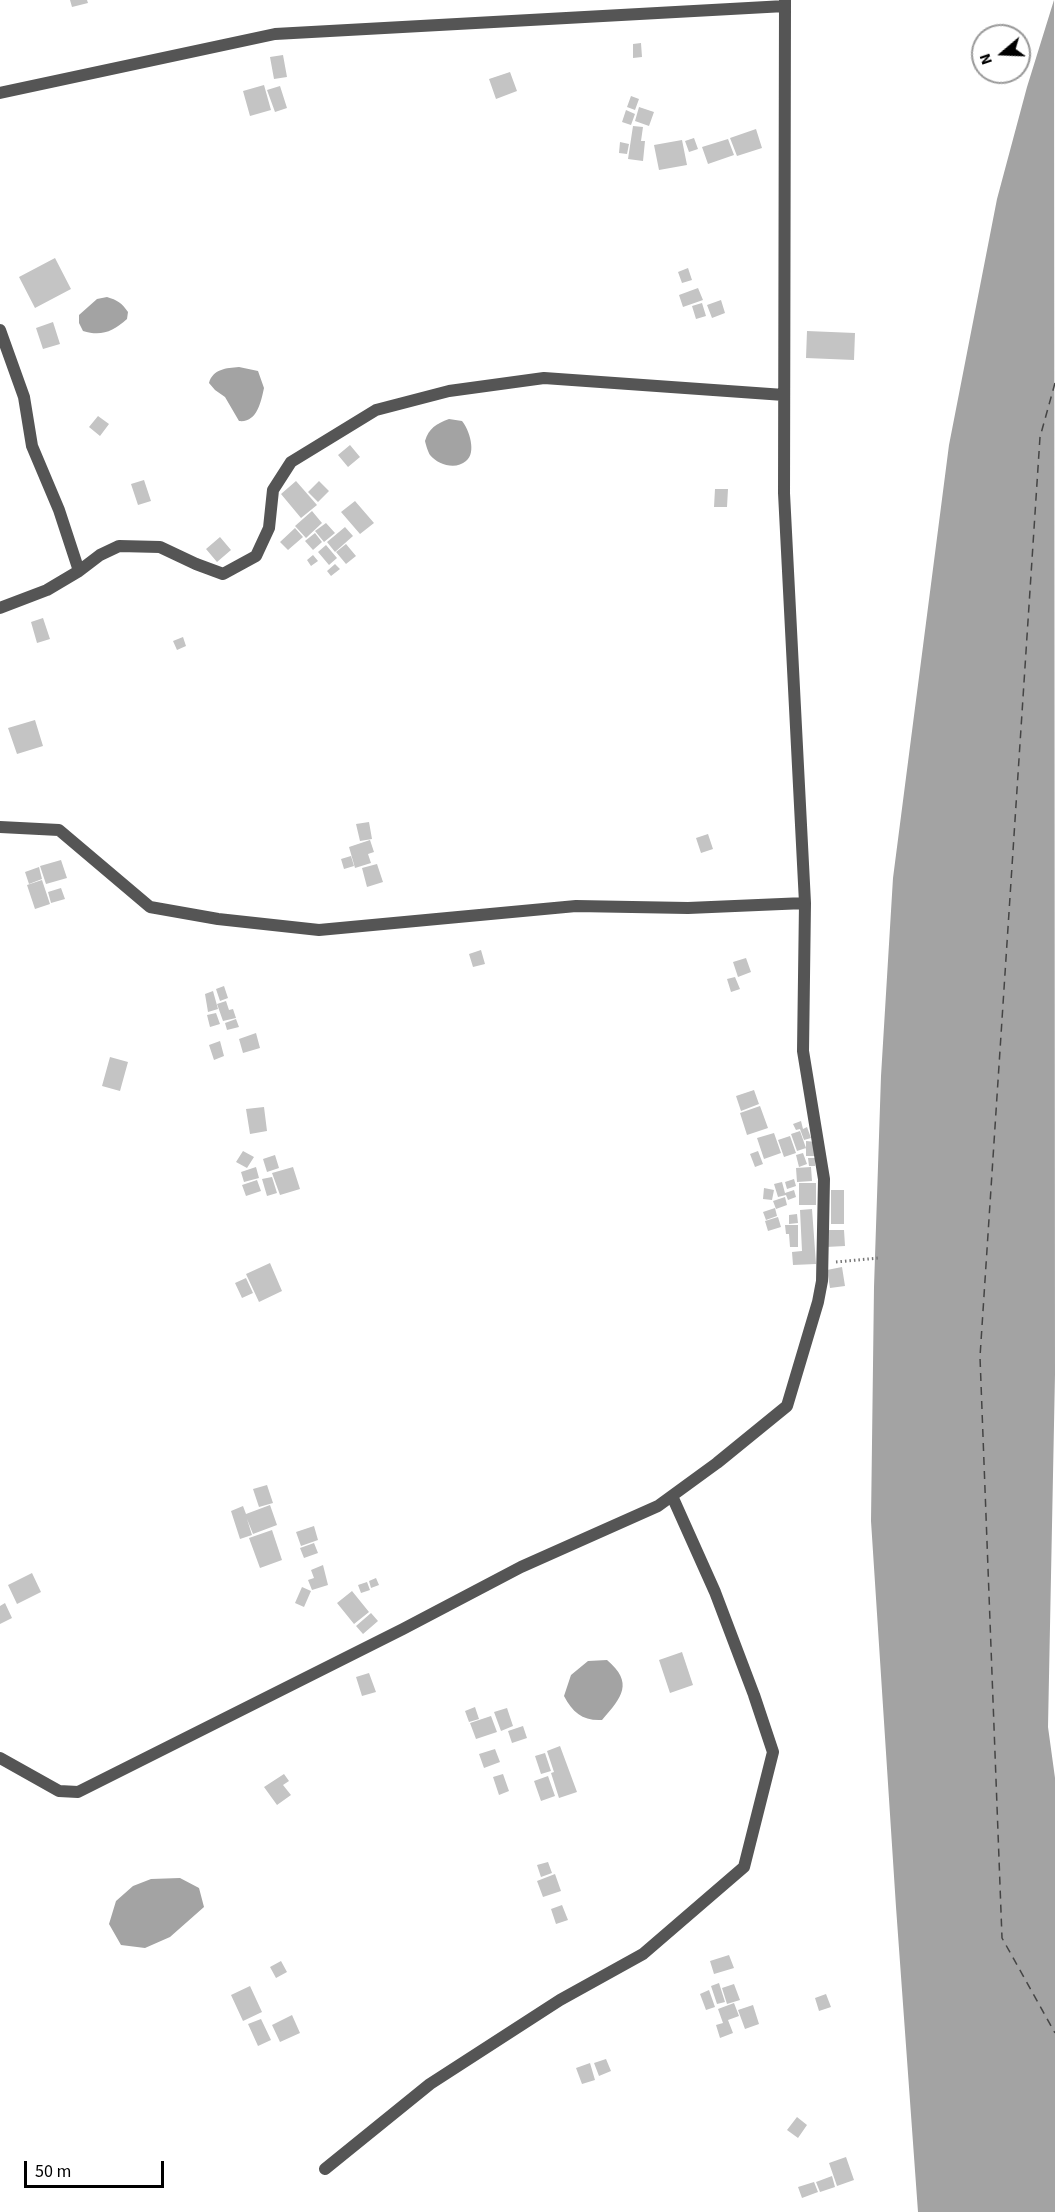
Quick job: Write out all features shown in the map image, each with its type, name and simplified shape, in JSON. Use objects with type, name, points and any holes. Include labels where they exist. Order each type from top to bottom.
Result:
[{"type":"street","points":[[0,93],[275,34],[785,3],[784,493],[805,903],[803,1051],[824,1179],[822,1263],[818,1302],[787,1406],[717,1463],[658,1506],[520,1567],[403,1629],[78,1792],[59,1791],[0,1758]]},
{"type":"street","points":[[0,330],[24,397],[32,446],[59,510],[79,571]]},
{"type":"street","points":[[0,608],[47,590],[100,555],[119,546],[160,547],[223,574],[256,556],[269,528],[273,490],[291,462],[376,410],[449,391],[544,378],[784,395]]},
{"type":"street","points":[[0,827],[59,830],[150,907],[218,919],[319,930],[576,906],[688,908],[805,903]]},
{"type":"street","points":[[325,2169],[429,2084],[560,2000],[643,1954],[744,1867],[773,1752],[715,1592],[672,1496]]},
{"type":"path","points":[[822,1263],[879,1258]]},
{"type":"shaded area","points":[[1054,0],[1055,1374],[1048,1727],[1055,1778],[1055,2212],[918,2212],[871,1521],[874,1287],[881,1076],[893,878],[949,445],[997,199],[1027,87],[1028,84],[1031,84],[1031,74]]},
{"type":"shaded area","points":[[107,297],[124,306],[128,312],[127,319],[107,332],[83,331],[79,323],[79,315],[97,299]]},
{"type":"shaded area","points":[[239,367],[258,371],[264,388],[257,410],[250,419],[245,421],[239,421],[225,397],[209,383],[217,372]]},
{"type":"shaded area","points":[[449,419],[462,421],[471,441],[471,452],[466,461],[452,466],[442,464],[433,458],[429,454],[425,441],[434,427]]},
{"type":"shaded area","points":[[607,1660],[615,1668],[623,1683],[619,1697],[602,1720],[579,1715],[564,1696],[571,1675],[588,1661]]},
{"type":"shaded area","points":[[180,1878],[199,1888],[204,1907],[170,1937],[145,1948],[121,1945],[109,1924],[116,1901],[133,1886],[151,1879]]},
{"type":"building","points":[[70,0],[87,0],[88,3],[72,7]]},
{"type":"building","points":[[641,43],[642,57],[633,58],[633,44]]},
{"type":"building","points":[[283,55],[287,77],[274,79],[270,57]]},
{"type":"building","points":[[510,72],[517,91],[496,99],[489,79]]},
{"type":"building","points":[[264,85],[271,110],[250,116],[243,91]]},
{"type":"building","points":[[280,86],[287,108],[275,112],[267,90]]},
{"type":"building","points":[[631,96],[639,99],[635,110],[627,107]]},
{"type":"building","points":[[639,107],[654,112],[649,126],[635,121]]},
{"type":"building","points":[[626,110],[635,114],[631,125],[622,122]]},
{"type":"building","points":[[633,126],[643,127],[641,141],[645,141],[643,161],[628,159]]},
{"type":"building","points":[[756,129],[762,148],[737,156],[730,138]]},
{"type":"building","points":[[694,138],[698,149],[689,152],[685,141]]},
{"type":"building","points":[[728,139],[734,155],[708,164],[702,147]]},
{"type":"building","points":[[682,140],[687,165],[659,170],[654,145]]},
{"type":"building","points":[[620,142],[629,144],[627,154],[619,153]]},
{"type":"building","points":[[55,258],[71,289],[35,308],[19,277]]},
{"type":"building","points":[[688,268],[692,280],[682,283],[678,272]]},
{"type":"building","points":[[698,288],[703,300],[683,307],[679,295]]},
{"type":"building","points":[[721,300],[725,313],[712,318],[707,305]]},
{"type":"building","points":[[702,303],[706,316],[696,319],[692,306]]},
{"type":"building","points":[[53,322],[60,344],[43,349],[36,328]]},
{"type":"building","points":[[807,331],[855,333],[854,360],[806,358]]},
{"type":"building","points":[[98,416],[109,424],[100,436],[89,427]]},
{"type":"building","points":[[350,445],[360,457],[348,467],[338,455]]},
{"type":"building","points":[[144,480],[151,501],[138,505],[131,484]]},
{"type":"building","points":[[296,481],[317,505],[301,518],[281,494]]},
{"type":"building","points":[[319,481],[329,491],[318,502],[308,492]]},
{"type":"building","points":[[715,489],[728,489],[727,507],[714,507]]},
{"type":"building","points":[[355,501],[374,523],[360,534],[341,512]]},
{"type":"building","points":[[312,511],[322,523],[306,538],[295,526]]},
{"type":"building","points":[[326,523],[335,533],[324,542],[315,531]]},
{"type":"building","points":[[345,527],[353,536],[335,552],[327,542]]},
{"type":"building","points":[[295,528],[303,537],[288,550],[280,542]]},
{"type":"building","points":[[315,533],[322,542],[313,550],[305,541]]},
{"type":"building","points":[[220,537],[231,550],[217,562],[206,549]]},
{"type":"building","points":[[346,544],[356,556],[346,564],[336,552]]},
{"type":"building","points":[[326,545],[337,558],[329,565],[318,552]]},
{"type":"building","points":[[313,555],[318,561],[311,566],[307,560]]},
{"type":"building","points":[[335,564],[340,569],[331,576],[327,571]]},
{"type":"building","points":[[43,618],[50,639],[37,643],[31,622]]},
{"type":"building","points":[[183,637],[186,646],[177,650],[173,641]]},
{"type":"building","points":[[35,720],[43,746],[17,754],[8,728]]},
{"type":"building","points":[[369,822],[372,839],[360,841],[356,824]]},
{"type":"building","points":[[708,834],[713,849],[701,853],[696,838]]},
{"type":"building","points":[[370,840],[374,852],[368,854],[371,863],[355,868],[349,847]]},
{"type":"building","points":[[351,856],[354,866],[344,869],[341,859]]},
{"type":"building","points":[[61,860],[67,878],[46,884],[40,866]]},
{"type":"building","points":[[377,864],[383,882],[367,887],[362,868]]},
{"type":"building","points":[[39,867],[42,879],[29,884],[25,872]]},
{"type":"building","points":[[42,880],[50,904],[35,909],[27,885]]},
{"type":"building","points":[[61,888],[65,899],[51,903],[48,892]]},
{"type":"building","points":[[481,950],[485,964],[473,967],[469,954]]},
{"type":"building","points":[[746,958],[751,972],[738,977],[733,962]]},
{"type":"building","points":[[735,977],[740,989],[731,992],[727,979]]},
{"type":"building","points":[[224,986],[228,998],[220,1001],[216,989]]},
{"type":"building","points":[[213,991],[218,1009],[208,1012],[205,994]]},
{"type":"building","points":[[226,1001],[229,1010],[233,1009],[236,1018],[223,1021],[217,1004]]},
{"type":"building","points":[[216,1013],[220,1024],[210,1027],[207,1015]]},
{"type":"building","points":[[236,1019],[239,1027],[227,1030],[225,1023]]},
{"type":"building","points":[[256,1033],[260,1048],[243,1053],[239,1039]]},
{"type":"building","points":[[220,1041],[224,1056],[214,1060],[209,1045]]},
{"type":"building","points":[[110,1057],[128,1062],[120,1091],[102,1086]]},
{"type":"building","points":[[754,1090],[759,1104],[741,1111],[736,1096]]},
{"type":"building","points":[[760,1106],[768,1128],[747,1135],[740,1113]]},
{"type":"building","points":[[264,1107],[267,1131],[250,1134],[246,1109]]},
{"type":"building","points":[[801,1121],[803,1129],[807,1127],[811,1138],[804,1140],[800,1129],[796,1130],[793,1124]]},
{"type":"building","points":[[800,1131],[806,1148],[797,1151],[791,1134]]},
{"type":"building","points":[[774,1133],[781,1153],[764,1159],[757,1138]]},
{"type":"building","points":[[790,1136],[796,1153],[784,1157],[778,1140]]},
{"type":"building","points":[[806,1141],[816,1142],[816,1156],[806,1156]]},
{"type":"building","points":[[243,1151],[254,1157],[247,1168],[236,1162]]},
{"type":"building","points":[[758,1151],[763,1164],[755,1167],[750,1154]]},
{"type":"building","points":[[803,1153],[807,1164],[799,1167],[796,1155]]},
{"type":"building","points":[[275,1155],[279,1168],[267,1172],[263,1159]]},
{"type":"building","points":[[808,1158],[815,1158],[815,1166],[809,1166]]},
{"type":"building","points":[[256,1167],[259,1178],[244,1182],[241,1172]]},
{"type":"building","points":[[293,1167],[300,1189],[280,1195],[272,1173]]},
{"type":"building","points":[[811,1167],[812,1181],[797,1182],[796,1168]]},
{"type":"building","points":[[272,1177],[277,1193],[267,1196],[262,1179]]},
{"type":"building","points":[[794,1179],[796,1186],[787,1189],[785,1182]]},
{"type":"building","points":[[257,1180],[261,1191],[246,1196],[242,1185]]},
{"type":"building","points":[[782,1182],[785,1193],[794,1190],[796,1197],[788,1200],[786,1195],[778,1197],[774,1184]]},
{"type":"building","points":[[799,1183],[816,1183],[816,1205],[799,1205]]},
{"type":"building","points":[[764,1188],[774,1190],[772,1200],[763,1199]]},
{"type":"building","points":[[831,1190],[844,1190],[844,1224],[831,1224]]},
{"type":"building","points":[[785,1197],[787,1205],[776,1209],[773,1201]]},
{"type":"building","points":[[775,1208],[777,1216],[766,1220],[763,1212]]},
{"type":"building","points":[[812,1209],[816,1264],[793,1265],[792,1252],[802,1251],[800,1210]]},
{"type":"building","points":[[797,1214],[798,1223],[789,1224],[789,1215]]},
{"type":"building","points":[[778,1217],[781,1227],[768,1231],[765,1221]]},
{"type":"building","points":[[785,1225],[798,1225],[798,1247],[790,1247],[789,1234],[786,1234]]},
{"type":"building","points":[[826,1230],[844,1230],[845,1246],[826,1247]]},
{"type":"building","points":[[270,1263],[282,1291],[259,1302],[246,1274]]},
{"type":"building","points":[[842,1267],[845,1286],[830,1288],[827,1270]]},
{"type":"building","points":[[246,1278],[253,1293],[242,1298],[235,1283]]},
{"type":"building","points":[[267,1485],[273,1503],[259,1507],[253,1489]]},
{"type":"building","points":[[270,1505],[277,1525],[253,1534],[247,1519],[252,1535],[240,1539],[231,1511],[243,1506],[246,1514]]},
{"type":"building","points":[[314,1526],[318,1540],[301,1546],[296,1532]]},
{"type":"building","points":[[272,1530],[282,1560],[260,1568],[249,1538]]},
{"type":"building","points":[[314,1543],[318,1553],[304,1558],[300,1548]]},
{"type":"building","points":[[323,1565],[328,1585],[312,1590],[308,1580],[314,1578],[311,1570]]},
{"type":"building","points":[[32,1573],[41,1592],[17,1604],[8,1585]]},
{"type":"building","points":[[376,1578],[379,1585],[371,1588],[369,1581]]},
{"type":"building","points":[[367,1582],[370,1590],[361,1593],[358,1585]]},
{"type":"building","points":[[302,1587],[311,1591],[304,1607],[295,1603]]},
{"type":"building","points":[[352,1591],[369,1612],[354,1624],[337,1603]]},
{"type":"building","points":[[5,1603],[12,1618],[0,1624],[0,1606]]},
{"type":"building","points":[[371,1613],[378,1621],[363,1634],[356,1626]]},
{"type":"building","points":[[682,1652],[693,1685],[670,1693],[659,1660]]},
{"type":"building","points":[[369,1673],[376,1692],[362,1696],[356,1677]]},
{"type":"building","points":[[475,1707],[479,1719],[469,1722],[465,1711]]},
{"type":"building","points":[[507,1708],[513,1726],[501,1731],[494,1712]]},
{"type":"building","points":[[491,1716],[497,1732],[476,1739],[470,1723]]},
{"type":"building","points":[[523,1726],[527,1738],[512,1743],[508,1731]]},
{"type":"building","points":[[560,1746],[577,1792],[559,1798],[547,1751]]},
{"type":"building","points":[[495,1749],[500,1762],[484,1768],[479,1754]]},
{"type":"building","points":[[545,1753],[551,1771],[541,1774],[535,1756]]},
{"type":"building","points":[[284,1774],[289,1781],[283,1785],[291,1795],[277,1805],[264,1787]]},
{"type":"building","points":[[503,1774],[509,1791],[499,1795],[493,1777]]},
{"type":"building","points":[[548,1776],[555,1796],[541,1801],[534,1781]]},
{"type":"building","points":[[548,1862],[552,1873],[541,1877],[537,1865]]},
{"type":"building","points":[[555,1874],[561,1891],[543,1897],[537,1881]]},
{"type":"building","points":[[562,1905],[568,1920],[556,1924],[551,1909]]},
{"type":"building","points":[[729,1955],[734,1968],[714,1974],[710,1961]]},
{"type":"building","points":[[281,1961],[287,1972],[276,1978],[270,1967]]},
{"type":"building","points":[[719,1983],[725,2002],[717,2004],[711,1986]]},
{"type":"building","points":[[734,1984],[740,2000],[727,2004],[722,1988]]},
{"type":"building","points":[[250,1986],[262,2012],[243,2021],[231,1995]]},
{"type":"building","points":[[709,1990],[715,2007],[706,2010],[700,1994]]},
{"type":"building","points":[[826,1994],[831,2007],[819,2011],[815,1998]]},
{"type":"building","points":[[734,2003],[739,2016],[728,2020],[733,2033],[720,2038],[716,2025],[723,2023],[718,2009]]},
{"type":"building","points":[[753,2005],[759,2024],[745,2029],[738,2010]]},
{"type":"building","points":[[292,2015],[300,2033],[280,2042],[272,2025]]},
{"type":"building","points":[[261,2019],[271,2040],[258,2046],[248,2024]]},
{"type":"building","points":[[606,2059],[611,2071],[599,2076],[594,2063]]},
{"type":"building","points":[[590,2063],[595,2080],[582,2084],[576,2068]]},
{"type":"building","points":[[797,2117],[807,2125],[798,2138],[787,2130]]},
{"type":"building","points":[[846,2157],[854,2180],[837,2186],[829,2163]]},
{"type":"building","points":[[832,2176],[835,2187],[820,2192],[816,2182]]},
{"type":"building","points":[[814,2182],[818,2192],[802,2198],[798,2187]]},
{"type":"ferry route","points":[[1055,383],[1040,437],[980,1357],[1002,1938],[1055,2033]]}]
